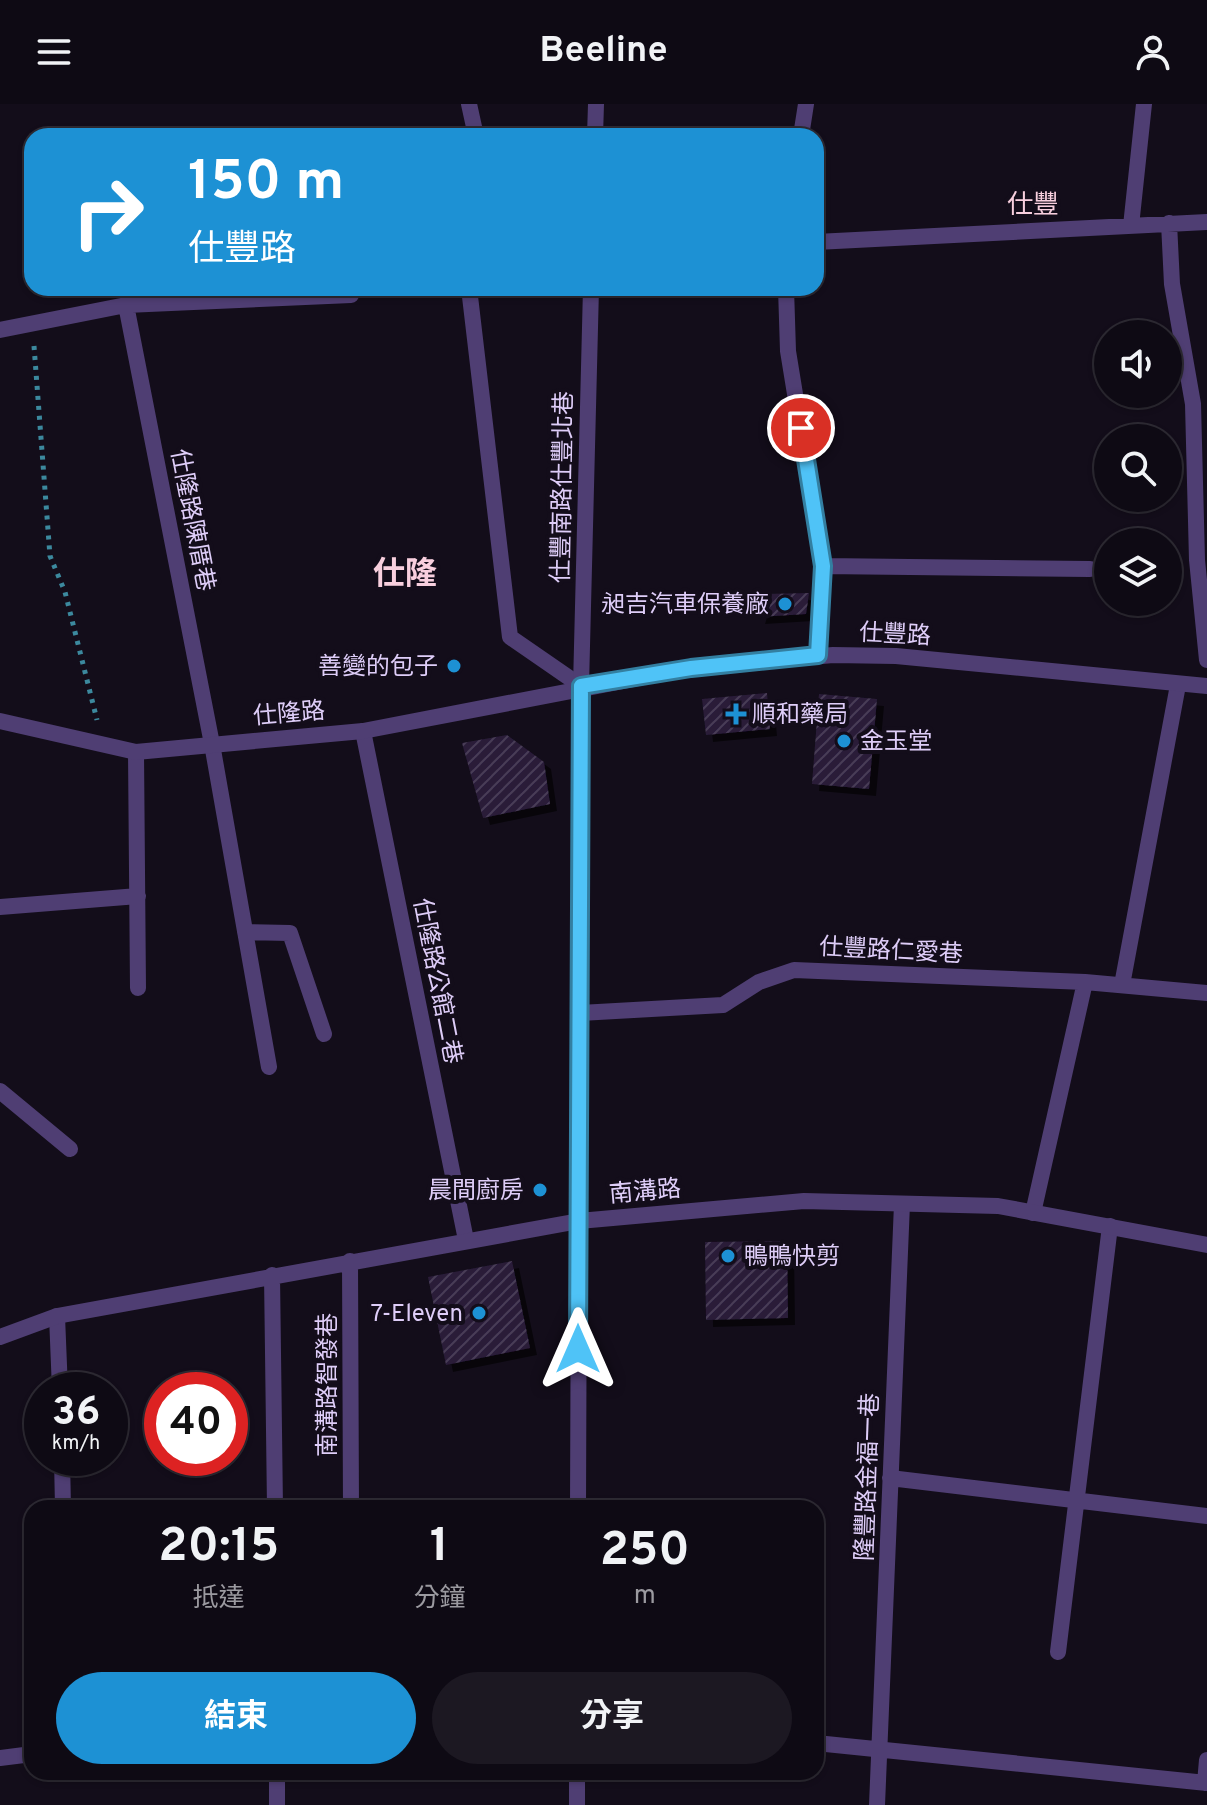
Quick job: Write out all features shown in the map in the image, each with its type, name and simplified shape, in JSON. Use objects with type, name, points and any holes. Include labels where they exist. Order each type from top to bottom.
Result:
[{"type":"street","points":[[469,104],[474,128]]},
{"type":"street","points":[[595,128],[596,104]]},
{"type":"street","points":[[802,128],[806,104]]},
{"type":"street","points":[[1131,226],[1144,104]]},
{"type":"street","points":[[824,242],[1207,222]]},
{"type":"street","points":[[1169,223],[1172,284],[1193,404],[1197,560],[1207,660]]},
{"type":"street","points":[[0,330],[126,305],[328,296]]},
{"type":"street","points":[[470,296],[510,637],[581,686]]},
{"type":"street","name":"仕豐南路仕豐北巷","points":[[578,1500],[581,686],[591,296]]},
{"type":"street","points":[[786,296],[788,351],[823,566],[818,655]]},
{"type":"street","name":"仕隆路陳厝巷","points":[[126,305],[212,744],[269,1067]]},
{"type":"street","points":[[823,566],[1090,569]]},
{"type":"street","name":"仕豐路","points":[[581,686],[691,668],[818,655],[896,656],[1207,686]]},
{"type":"street","points":[[1122,985],[1178,685]]},
{"type":"street","name":"仕隆路","points":[[0,721],[136,752],[363,731],[581,686]]},
{"type":"street","name":"仕隆路公館二巷","points":[[363,731],[466,1240]]},
{"type":"street","points":[[136,752],[138,988]]},
{"type":"street","points":[[0,907],[138,896]]},
{"type":"street","points":[[245,932],[290,933],[324,1034]]},
{"type":"street","name":"仕豐路仁愛巷","points":[[580,1013],[723,1005],[759,982],[794,970],[1085,982],[1207,993]]},
{"type":"street","points":[[1033,1213],[1085,982]]},
{"type":"street","points":[[0,1091],[70,1149]]},
{"type":"street","name":"南溝路","points":[[0,1337],[57,1316],[466,1240],[579,1221],[804,1201],[998,1206],[1207,1245]]},
{"type":"street","name":"隆豐路金福一巷","points":[[877,1805],[902,1204]]},
{"type":"street","points":[[1058,1652],[1074,1500],[1110,1226]]},
{"type":"street","name":"南溝路智發巷","points":[[350,1261],[351,1500]]},
{"type":"street","points":[[272,1275],[275,1500]]},
{"type":"street","points":[[57,1316],[59,1372]]},
{"type":"street","points":[[62,1476],[63,1500]]},
{"type":"street","points":[[890,1478],[1207,1516]]},
{"type":"street","points":[[824,1744],[879,1753],[1206,1783],[1207,1760]]},
{"type":"street","points":[[0,1758],[24,1755]]},
{"type":"street","points":[[277,1780],[277,1805]]},
{"type":"street","points":[[577,1780],[577,1805]]},
{"type":"path","points":[[32,324],[50,556],[65,592],[103,745]]},
{"type":"building","name":"昶吉汽車保養廠","points":[[809,593],[806,614],[758,617],[765,594]]},
{"type":"building","name":"順和藥局","points":[[767,693],[770,729],[706,735],[702,699]]},
{"type":"building","name":"金玉堂","points":[[819,694],[877,699],[869,789],[812,784]]},
{"type":"building","points":[[507,735],[544,762],[550,804],[483,818],[462,743]]},
{"type":"building","points":[[787,1241],[788,1318],[706,1320],[705,1242]]},
{"type":"building","name":"7-Eleven","points":[[512,1261],[530,1348],[446,1365],[428,1277]]},
{"type":"place","name":"昶吉汽車保養廠","points":[[785,604]]},
{"type":"place","name":"善變的包子","points":[[454,666]]},
{"type":"place","name":"順和藥局","points":[[736,714]]},
{"type":"place","name":"金玉堂","points":[[844,741]]},
{"type":"place","name":"晨間廚房","points":[[540,1190]]},
{"type":"place","name":"鴨鴨快剪","points":[[728,1256]]},
{"type":"place","name":"7-Eleven","points":[[479,1313]]},
{"type":"district","name":"仕豐","points":[[1033,204]]},
{"type":"district","name":"仕隆","points":[[405,573]]},
{"type":"route","points":[[578,1349],[581,686],[691,668],[818,655],[823,566],[801,428]]}]
